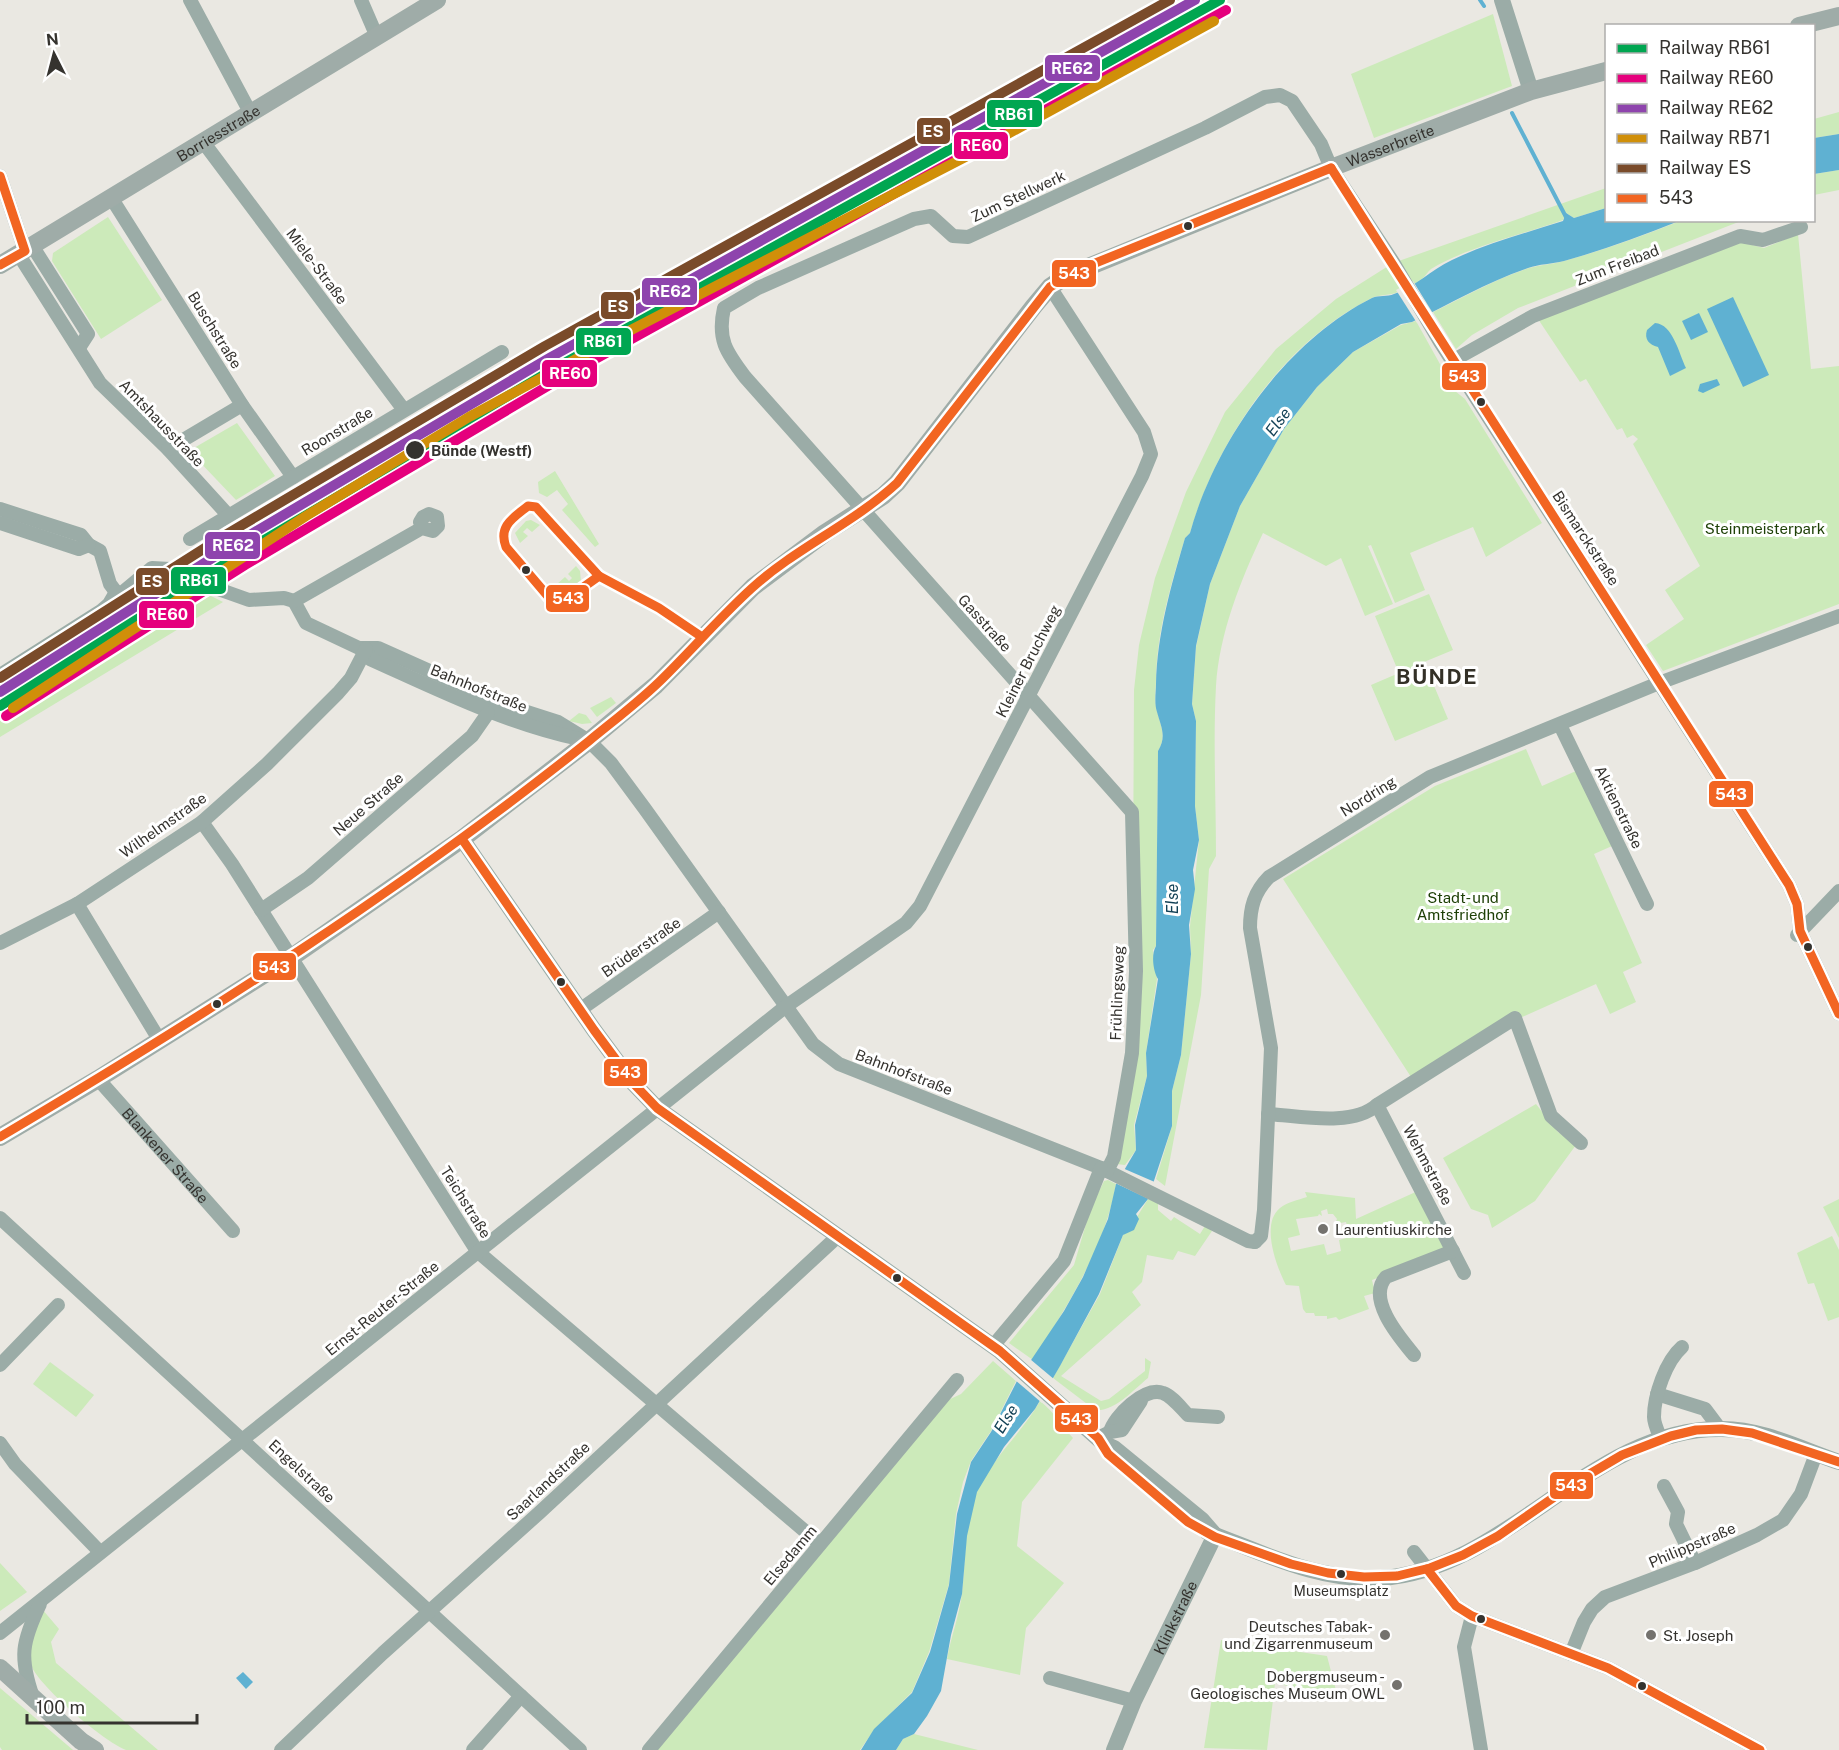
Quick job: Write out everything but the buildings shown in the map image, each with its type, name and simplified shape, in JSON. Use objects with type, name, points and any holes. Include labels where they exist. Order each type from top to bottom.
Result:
[{"type":"main road","name":"Borriesstraße","points":[[0,265],[437,0]]},
{"type":"main road","points":[[1807,24],[1839,16]]},
{"type":"main road","name":"Wasserbreite","points":[[589,741],[656,684],[753,587],[789,558],[863,509],[897,483],[1050,287],[1083,268],[1331,168],[1531,91],[1605,71]]},
{"type":"main road","points":[[0,1137],[160,1041],[292,957],[462,839],[589,741]]},
{"type":"main road","points":[[0,1668],[34,1701],[95,1750]]},
{"type":"street","points":[[190,0],[251,114]]},
{"type":"street","points":[[361,0],[376,38]]},
{"type":"street","points":[[1502,0],[1531,91]]},
{"type":"street","name":"Zum Stellwerk","points":[[863,509],[737,366],[723,343],[719,328],[724,308],[758,288],[923,216],[931,216],[953,236],[968,237],[1204,128],[1265,97],[1280,95],[1292,101],[1320,144],[1331,168]]},
{"type":"street","name":"Miele-Straße","points":[[204,142],[404,410]]},
{"type":"street","name":"Bismarckstraße","points":[[1331,168],[1398,270],[1452,361],[1789,885],[1797,904],[1797,935],[1839,1014]]},
{"type":"street","points":[[0,177],[26,251]]},
{"type":"street","name":"Buschstraße","points":[[112,199],[242,405],[293,477]]},
{"type":"street","name":"Zum Freibad","points":[[1452,361],[1533,316],[1581,297],[1740,236],[1763,240],[1800,227]]},
{"type":"street","name":"Amtshausstraße","points":[[26,251],[88,334],[79,348],[100,383],[168,449],[228,516]]},
{"type":"street","name":"Kleiner Bruchweg","points":[[785,1007],[906,923],[920,906],[1142,476],[1151,454],[1144,432],[1050,287]]},
{"type":"street","name":"Roonstraße","points":[[190,539],[502,352]]},
{"type":"street","points":[[168,449],[242,405]]},
{"type":"street","points":[[0,509],[81,535],[89,545],[100,551],[110,584],[116,592],[122,593],[153,568],[170,568]]},
{"type":"street","name":"Gasstraße","points":[[863,509],[1132,812]]},
{"type":"street","points":[[0,523],[79,549],[89,545]]},
{"type":"street","points":[[204,584],[249,600],[270,598],[294,601],[422,528]]},
{"type":"street","points":[[0,675],[101,611],[109,604],[116,592]]},
{"type":"street","name":"Bahnhofstraße","points":[[294,601],[306,623],[366,649],[378,648],[508,706],[558,722],[589,741],[611,763],[813,1044],[839,1064],[1107,1171],[1258,1247]]},
{"type":"street","name":"Nordring","points":[[1258,1247],[1263,1219],[1270,1041],[1250,928],[1250,910],[1261,885],[1269,877],[1430,777],[1659,683],[1839,616]]},
{"type":"street","name":"Bahnhofstraße","points":[[366,649],[370,659],[488,713],[550,733],[589,741]]},
{"type":"street","name":"Wilhelmstraße","points":[[0,943],[77,904],[202,822],[267,764],[338,693],[351,678],[366,649]]},
{"type":"street","name":"Neue Straße","points":[[261,910],[308,878],[464,743],[488,713]]},
{"type":"street","name":"Aktienstraße","points":[[1560,724],[1647,904]]},
{"type":"street","name":"Frühlingsweg","points":[[1107,1171],[1114,1157],[1132,1053],[1136,971],[1132,812]]},
{"type":"street","name":"Teichstraße","points":[[202,822],[292,957],[477,1251],[820,1544]]},
{"type":"street","points":[[462,839],[634,1084],[657,1108],[1000,1351],[1190,1510],[1215,1535],[1272,1558],[1342,1577],[1381,1578],[1427,1569],[1483,1543],[1583,1477],[1660,1439],[1689,1432],[1720,1429],[1767,1436],[1839,1462]]},
{"type":"street","points":[[1797,935],[1839,891]]},
{"type":"street","points":[[77,904],[160,1041]]},
{"type":"street","name":"Brüderstraße","points":[[581,1009],[719,912]]},
{"type":"street","name":"Ernst-Reuter-Straße","points":[[0,1633],[377,1335],[477,1251],[785,1007]]},
{"type":"street","points":[[1268,1114],[1352,1119],[1368,1114],[1377,1105],[1515,1018],[1551,1116],[1581,1143]]},
{"type":"street","name":"Blankener Straße","points":[[98,1079],[233,1231]]},
{"type":"street","name":"Wehmstraße","points":[[1377,1105],[1464,1273]]},
{"type":"street","points":[[1000,1351],[1065,1261],[1107,1171]]},
{"type":"street","name":"Engelstraße","points":[[0,1218],[580,1750]]},
{"type":"street","name":"Saarlandstraße","points":[[281,1750],[837,1237]]},
{"type":"street","points":[[1414,1355],[1390,1324],[1379,1294],[1381,1282],[1386,1277],[1453,1251]]},
{"type":"street","points":[[0,1365],[58,1305]]},
{"type":"street","points":[[1660,1439],[1654,1418],[1657,1395],[1673,1355],[1682,1347]]},
{"type":"street","name":"Elsedamm","points":[[649,1750],[957,1380]]},
{"type":"street","points":[[1104,1438],[1122,1430],[1142,1399],[1153,1391],[1165,1393],[1188,1415],[1218,1417]]},
{"type":"street","points":[[1657,1395],[1670,1396],[1705,1409],[1720,1429]]},
{"type":"street","points":[[0,1443],[15,1464],[100,1552]]},
{"type":"street","name":"Philippstraße","points":[[1571,1654],[1584,1622],[1592,1609],[1605,1597],[1695,1563],[1757,1535],[1783,1520],[1801,1494],[1816,1454]]},
{"type":"street","points":[[1664,1486],[1678,1512],[1676,1524],[1695,1563]]},
{"type":"street","name":"Klinkstraße","points":[[1113,1750],[1134,1701],[1215,1535]]},
{"type":"street","points":[[1414,1552],[1456,1606],[1472,1617],[1571,1654],[1629,1679],[1760,1750]]},
{"type":"street","points":[[34,1701],[24,1662],[24,1637],[42,1600]]},
{"type":"street","points":[[1472,1617],[1464,1647],[1481,1750]]},
{"type":"street","points":[[1050,1678],[1134,1701]]},
{"type":"street","points":[[473,1750],[521,1696]]},
{"type":"green space","points":[[1493,14],[1512,86],[1374,138],[1351,74]]},
{"type":"green space","points":[[1839,112],[1839,134],[1815,138],[1815,119]]},
{"type":"green space","points":[[1839,170],[1839,190],[1815,195],[1815,174]]},
{"type":"green space","points":[[1605,188],[1605,208],[1574,218],[1566,213],[1563,220],[1460,254],[1431,269],[1413,285],[1395,293],[1372,298],[1340,317],[1310,340],[1282,367],[1236,429],[1217,463],[1190,533],[1185,538],[1170,590],[1159,643],[1155,700],[1163,736],[1158,751],[1156,946],[1153,950],[1157,979],[1146,1053],[1147,1076],[1134,1125],[1136,1150],[1125,1165],[1116,1164],[1132,1078],[1134,690],[1139,645],[1155,578],[1186,492],[1225,412],[1276,349],[1336,299],[1393,263]]},
{"type":"green space","points":[[108,217],[162,300],[101,339],[52,261],[53,253]]},
{"type":"green space","points":[[1677,222],[1738,222],[1518,308],[1472,335],[1456,349],[1433,312],[1516,272],[1560,262]]},
{"type":"green space","name":"Steinmeisterpark","points":[[1798,234],[1811,369],[1839,366],[1839,604],[1663,671],[1646,645],[1684,619],[1665,590],[1700,566],[1633,444],[1638,439],[1633,435],[1627,438],[1622,428],[1617,430],[1586,379],[1580,382],[1538,319],[1737,241],[1764,248]]},
{"type":"green space","points":[[1416,321],[1455,391],[1465,399],[1542,523],[1486,557],[1473,527],[1410,553],[1425,590],[1395,603],[1371,545],[1368,546],[1393,604],[1365,616],[1341,558],[1326,566],[1263,533],[1232,607],[1218,666],[1215,728],[1216,856],[1209,869],[1201,995],[1165,1186],[1156,1179],[1172,1126],[1172,1091],[1181,1055],[1191,954],[1190,926],[1199,840],[1195,806],[1196,721],[1192,704],[1196,647],[1210,584],[1240,506],[1284,429],[1317,387],[1353,352],[1401,325]]},
{"type":"green space","points":[[237,423],[275,476],[236,500],[195,457],[190,459],[187,452]]},
{"type":"green space","points":[[555,471],[599,544],[595,547],[562,510],[568,504],[557,490],[547,497],[539,493],[538,482]]},
{"type":"green space","points":[[531,520],[540,525],[532,532],[527,528],[523,532],[528,536],[520,543],[515,533],[526,521]]},
{"type":"green space","points":[[576,566],[580,571],[581,582],[572,589],[562,588],[557,584],[565,577],[569,581],[572,578],[568,574]]},
{"type":"green space","points":[[201,591],[223,602],[0,737],[0,715]]},
{"type":"green space","points":[[1429,594],[1453,650],[1424,662],[1448,719],[1395,741],[1371,685],[1399,673],[1375,616]]},
{"type":"green space","points":[[611,697],[616,703],[597,717],[590,708]]},
{"type":"green space","points":[[579,713],[586,715],[592,723],[582,724],[569,721]]},
{"type":"green space","name":"Stadt- und Amtsfriedhof","points":[[1526,749],[1542,786],[1576,771],[1612,846],[1594,854],[1642,963],[1623,972],[1636,1002],[1610,1014],[1596,984],[1520,1018],[1517,1011],[1411,1077],[1283,879],[1435,786]]},
{"type":"green space","points":[[1536,1104],[1558,1132],[1576,1145],[1535,1201],[1492,1228],[1488,1215],[1471,1209],[1443,1158]]},
{"type":"green space","points":[[1108,1180],[1116,1184],[1111,1208],[1094,1254],[1033,1360],[1009,1343],[1074,1265],[1090,1210],[1104,1181]]},
{"type":"green space","points":[[1420,1190],[1449,1246],[1445,1252],[1372,1280],[1375,1293],[1364,1296],[1369,1309],[1339,1320],[1336,1317],[1327,1319],[1327,1316],[1306,1313],[1303,1309],[1299,1286],[1286,1285],[1278,1268],[1271,1235],[1274,1215],[1286,1204],[1307,1197],[1305,1192],[1355,1198],[1356,1219]],"holes":[[[1327,1209],[1328,1214],[1333,1214],[1337,1219],[1335,1224],[1346,1222],[1350,1237],[1339,1240],[1341,1251],[1327,1255],[1324,1244],[1291,1251],[1288,1238],[1300,1235],[1296,1219],[1319,1214],[1322,1216],[1321,1211]]]},
{"type":"green space","points":[[1148,1199],[1158,1203],[1158,1210],[1171,1221],[1174,1217],[1200,1234],[1205,1226],[1212,1231],[1195,1256],[1178,1251],[1173,1260],[1147,1255],[1142,1282],[1132,1292],[1141,1305],[1061,1376],[1101,1401],[1109,1399],[1145,1371],[1145,1358],[1151,1362],[1148,1378],[1117,1404],[1102,1410],[1095,1410],[1053,1378],[1100,1294],[1123,1235],[1129,1230]]},
{"type":"green space","points":[[1839,1199],[1839,1238],[1823,1207]]},
{"type":"green space","points":[[1832,1236],[1839,1250],[1839,1317],[1828,1321],[1814,1283],[1808,1284],[1797,1253]]},
{"type":"green space","points":[[993,1361],[1016,1381],[991,1431],[971,1461],[963,1482],[956,1514],[949,1584],[929,1652],[912,1692],[874,1730],[860,1750],[655,1750],[790,1591],[944,1402],[961,1394]]},
{"type":"green space","points":[[50,1362],[94,1395],[76,1417],[33,1384]]},
{"type":"green space","points":[[1040,1401],[1073,1438],[1022,1502],[1017,1546],[1064,1583],[1026,1628],[1020,1675],[947,1659],[961,1600],[968,1527],[973,1502],[991,1467]]},
{"type":"green space","points":[[0,1563],[27,1592],[0,1611]]},
{"type":"green space","points":[[42,1609],[59,1629],[51,1642],[56,1663],[158,1750],[126,1750],[116,1745],[57,1698],[35,1673],[30,1663],[29,1649]]},
{"type":"green space","points":[[1221,1640],[1327,1656],[1338,1698],[1275,1683],[1267,1750],[1204,1748]]},
{"type":"green space","points":[[0,1688],[73,1750],[2,1750],[0,1747]]},
{"type":"green space","points":[[914,1734],[978,1750],[896,1750],[903,1739]]},
{"type":"water","points":[[1839,134],[1839,170],[1815,174],[1815,138]]},
{"type":"water","name":"Else","points":[[1605,208],[1605,222],[1676,222],[1594,252],[1532,267],[1483,286],[1412,322],[1401,324],[1353,352],[1317,387],[1284,429],[1240,506],[1210,584],[1196,646],[1192,704],[1196,721],[1195,806],[1199,840],[1193,870],[1195,889],[1189,925],[1191,954],[1181,1055],[1172,1091],[1172,1126],[1148,1199],[1136,1214],[1139,1219],[1134,1230],[1123,1235],[1099,1294],[1035,1409],[1004,1447],[977,1492],[967,1536],[962,1594],[951,1635],[941,1691],[914,1734],[903,1739],[896,1750],[861,1750],[874,1729],[912,1693],[930,1652],[949,1585],[957,1514],[971,1462],[991,1432],[1017,1381],[1064,1311],[1083,1277],[1108,1219],[1116,1184],[1136,1150],[1135,1125],[1147,1076],[1146,1053],[1158,979],[1153,958],[1156,946],[1158,751],[1163,736],[1155,701],[1159,647],[1170,592],[1185,538],[1190,533],[1201,499],[1217,464],[1236,430],[1283,367],[1311,340],[1341,317],[1372,298],[1402,291],[1444,264],[1479,248],[1563,221],[1566,213],[1574,218]]},
{"type":"water","points":[[1733,297],[1769,375],[1743,387],[1707,309]]},
{"type":"water","points":[[1699,313],[1708,332],[1691,340],[1682,321]]},
{"type":"water","points":[[1655,323],[1666,328],[1671,334],[1686,368],[1670,376],[1658,347],[1652,345],[1647,339],[1647,330]]},
{"type":"water","points":[[1717,379],[1720,385],[1703,393],[1698,391],[1700,384]]},
{"type":"water","points":[[243,1672],[253,1682],[246,1689],[236,1678]]},
{"type":"pier","points":[[1413,281],[1434,315],[1417,323],[1396,290]]},
{"type":"pier","points":[[1120,1167],[1157,1183],[1151,1200],[1113,1182]]},
{"type":"pier","points":[[1030,1359],[1055,1380],[1042,1403],[1014,1379]]},
{"type":"waterway","points":[[1480,0],[1484,6]]},
{"type":"waterway","points":[[1512,113],[1567,219]]},
{"type":"tunnel","points":[[170,569],[204,584]]},
{"type":"railway","points":[[729,262],[899,164]]},
{"type":"rail line","name":"ES","points":[[0,678],[227,534],[545,346],[1170,0]]},
{"type":"rail line","name":"RE62","points":[[0,692],[233,545],[551,357],[1195,0]]},
{"type":"rail line","name":"RB61","points":[[0,706],[239,555],[557,367],[1220,0]]},
{"type":"rail line","name":"RE60","points":[[6,716],[245,565],[563,377],[1226,10]]},
{"type":"rail line","name":"RB71","points":[[13,708],[306,516],[469,417],[602,345],[973,153],[1214,21]]},
{"type":"transit line","name":"543","points":[[1331,168],[1789,885],[1797,904],[1800,931],[1839,1014]]},
{"type":"transit line","name":"543","points":[[0,1137],[152,1045],[302,949],[519,796],[633,706],[752,588],[787,560],[862,511],[897,483],[1050,287],[1083,268],[1331,168]]},
{"type":"transit line","name":"543","points":[[0,176],[25,251],[0,265]]},
{"type":"transit line","name":"543","points":[[528,506],[536,507],[599,576],[560,604],[552,601],[506,547],[505,528],[528,506]]},
{"type":"transit line","name":"543","points":[[599,576],[659,608],[702,637]]},
{"type":"transit line","name":"543","points":[[462,839],[594,1030],[634,1084],[657,1108],[1000,1351],[1098,1438],[1108,1454],[1188,1522],[1215,1537],[1291,1564],[1328,1573],[1364,1577],[1397,1576],[1430,1568],[1463,1555],[1498,1536],[1576,1482],[1622,1455],[1671,1436],[1696,1430],[1722,1429],[1752,1433],[1839,1462]]},
{"type":"transit line","name":"543","points":[[1427,1569],[1456,1606],[1472,1616],[1608,1668],[1760,1750]]},
{"type":"place","name":"Bünde (Westf)","points":[[415,450]]},
{"type":"place","name":"Laurentiuskirche","points":[[1323,1229]]},
{"type":"place","name":"Museumsplatz","points":[[1341,1574]]},
{"type":"place","name":"Deutsches Tabak- und Zigarrenmuseum","points":[[1385,1635]]},
{"type":"place","name":"St. Joseph","points":[[1651,1635]]},
{"type":"place","name":"Dobergmuseum - Geologisches Museum OWL","points":[[1397,1685]]},
{"type":"district","name":"BÜNDE","points":[[1437,676]]}]
